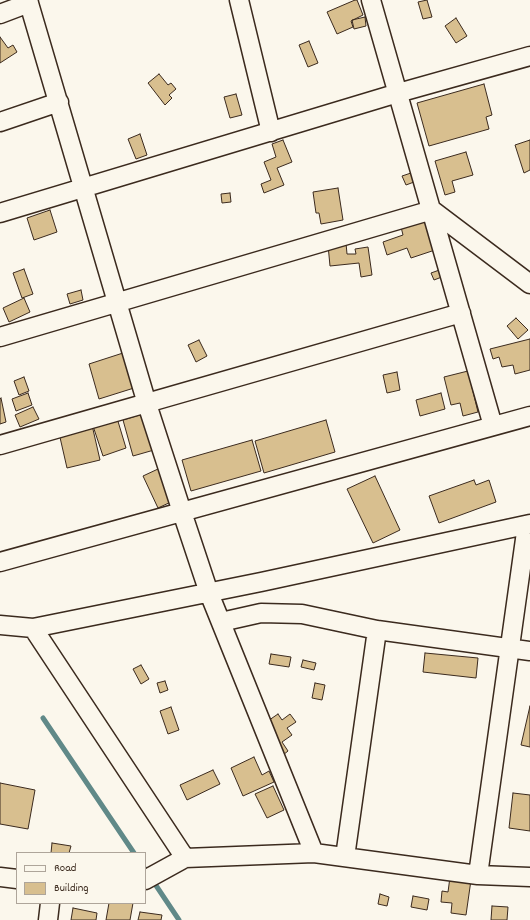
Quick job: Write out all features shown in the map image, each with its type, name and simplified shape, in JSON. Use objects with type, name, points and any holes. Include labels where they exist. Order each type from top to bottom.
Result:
[{"type":"street","points":[[239,0],[271,132]]},
{"type":"street","points":[[371,0],[493,426]]},
{"type":"street","points":[[0,14],[29,1],[147,404],[209,593],[314,853]]},
{"type":"street","points":[[0,213],[398,93],[530,56]]},
{"type":"street","points":[[0,122],[59,102]]},
{"type":"street","points":[[432,210],[530,284]]},
{"type":"street","points":[[0,337],[432,210]]},
{"type":"street","points":[[0,445],[461,314]]},
{"type":"street","points":[[0,562],[530,416]]},
{"type":"street","points":[[0,625],[33,628],[209,593],[528,524],[478,875]]},
{"type":"street","points":[[220,622],[262,613],[302,614],[377,630],[530,651]]},
{"type":"street","points":[[33,628],[185,858]]},
{"type":"street","points":[[345,857],[377,630]]},
{"type":"street","points":[[146,879],[185,858],[314,853],[478,875],[530,877]]},
{"type":"street","points":[[0,877],[16,879]]},
{"type":"street","points":[[48,920],[50,904]]},
{"type":"building","points":[[357,0],[363,15],[351,21],[353,27],[337,34],[327,12]]},
{"type":"building","points":[[427,0],[432,17],[423,19],[418,2]]},
{"type":"building","points":[[365,17],[366,26],[354,29],[352,20]]},
{"type":"building","points":[[456,18],[467,36],[456,43],[445,26]]},
{"type":"building","points":[[0,37],[8,48],[13,45],[17,52],[0,63]]},
{"type":"building","points":[[309,41],[318,63],[308,67],[299,45]]},
{"type":"building","points":[[159,74],[168,85],[171,83],[176,89],[169,95],[172,98],[165,105],[148,83]]},
{"type":"building","points":[[484,84],[492,115],[486,117],[489,129],[429,146],[417,103]]},
{"type":"building","points":[[236,94],[242,115],[230,118],[224,97]]},
{"type":"building","points":[[140,134],[147,155],[136,159],[128,139]]},
{"type":"building","points":[[283,140],[292,162],[277,168],[284,185],[264,193],[261,184],[271,180],[264,162],[276,157],[272,144]]},
{"type":"building","points":[[530,140],[530,170],[524,173],[515,145]]},
{"type":"building","points":[[466,152],[473,175],[452,181],[455,192],[445,195],[435,161]]},
{"type":"building","points":[[411,173],[414,182],[406,185],[402,176]]},
{"type":"building","points":[[338,188],[343,220],[321,224],[319,213],[316,213],[313,192]]},
{"type":"building","points":[[230,193],[231,202],[222,203],[221,194]]},
{"type":"building","points":[[50,210],[57,232],[34,240],[27,218]]},
{"type":"building","points":[[427,218],[438,249],[411,258],[407,248],[387,255],[383,242],[403,235],[401,227]]},
{"type":"building","points":[[346,243],[347,254],[356,254],[355,249],[368,247],[372,275],[361,277],[359,263],[330,266],[328,245]]},
{"type":"building","points":[[445,268],[447,275],[434,280],[431,273]]},
{"type":"building","points":[[24,269],[33,294],[22,298],[13,273]]},
{"type":"building","points":[[81,290],[83,300],[70,304],[67,294]]},
{"type":"building","points":[[24,298],[30,312],[9,322],[3,308]]},
{"type":"building","points":[[516,318],[528,330],[518,339],[507,326]]},
{"type":"building","points":[[530,339],[530,370],[515,374],[513,365],[502,367],[499,357],[493,359],[490,349]]},
{"type":"building","points":[[199,340],[207,356],[196,362],[188,345]]},
{"type":"building","points":[[123,353],[134,388],[99,399],[89,364]]},
{"type":"building","points":[[468,371],[478,412],[463,416],[460,403],[451,405],[444,377]]},
{"type":"building","points":[[397,372],[400,390],[387,393],[383,375]]},
{"type":"building","points":[[24,377],[29,391],[19,395],[14,381]]},
{"type":"building","points":[[28,393],[32,405],[16,411],[12,399]]},
{"type":"building","points":[[441,393],[445,409],[420,416],[416,400]]},
{"type":"building","points":[[1,398],[6,422],[0,424],[0,399]]},
{"type":"building","points":[[33,407],[39,419],[20,427],[15,415]]},
{"type":"building","points":[[143,414],[154,450],[133,456],[123,420]]},
{"type":"building","points":[[117,418],[126,448],[103,456],[93,426]]},
{"type":"building","points":[[326,420],[335,452],[264,473],[255,441]]},
{"type":"building","points":[[92,425],[100,460],[67,468],[59,433]]},
{"type":"building","points":[[252,440],[261,471],[191,491],[182,460]]},
{"type":"building","points":[[158,469],[173,501],[158,508],[143,476]]},
{"type":"building","points":[[375,476],[400,530],[373,543],[347,489]]},
{"type":"building","points":[[474,480],[476,485],[489,480],[496,502],[439,523],[429,496]]},
{"type":"building","points":[[425,653],[478,658],[476,678],[423,672]]},
{"type":"building","points":[[271,654],[291,657],[289,667],[269,664]]},
{"type":"building","points":[[303,660],[316,663],[314,670],[301,667]]},
{"type":"building","points":[[141,665],[149,679],[141,684],[133,669]]},
{"type":"building","points":[[165,681],[168,690],[160,693],[157,683]]},
{"type":"building","points":[[315,683],[325,685],[322,700],[312,698]]},
{"type":"building","points":[[530,706],[530,747],[521,745]]},
{"type":"building","points":[[171,707],[179,730],[168,734],[160,711]]},
{"type":"building","points":[[278,714],[282,720],[290,714],[296,722],[287,728],[292,735],[282,742],[288,751],[283,755],[262,725]]},
{"type":"building","points":[[254,757],[262,775],[269,771],[274,782],[243,796],[231,768]]},
{"type":"building","points":[[213,770],[220,784],[187,800],[180,785]]},
{"type":"building","points":[[0,783],[35,790],[28,829],[0,824]]},
{"type":"building","points":[[273,786],[284,810],[267,818],[255,794]]},
{"type":"building","points":[[513,793],[530,795],[530,831],[509,828]]},
{"type":"building","points":[[52,843],[71,846],[69,852],[51,852]]},
{"type":"building","points":[[450,877],[471,880],[466,915],[451,913],[452,903],[441,902],[442,891],[448,892]]},
{"type":"building","points":[[380,894],[389,897],[387,906],[378,904]]},
{"type":"building","points":[[413,896],[429,899],[427,910],[411,907]]},
{"type":"building","points":[[109,904],[133,904],[130,920],[106,920]]},
{"type":"building","points":[[492,906],[508,907],[507,920],[491,920]]},
{"type":"building","points":[[73,908],[97,913],[96,920],[71,920]]},
{"type":"building","points":[[140,912],[162,915],[161,920],[138,920]]},
{"type":"waterway","points":[[43,718],[133,852]]},
{"type":"waterway","points":[[146,870],[179,920]]}]
